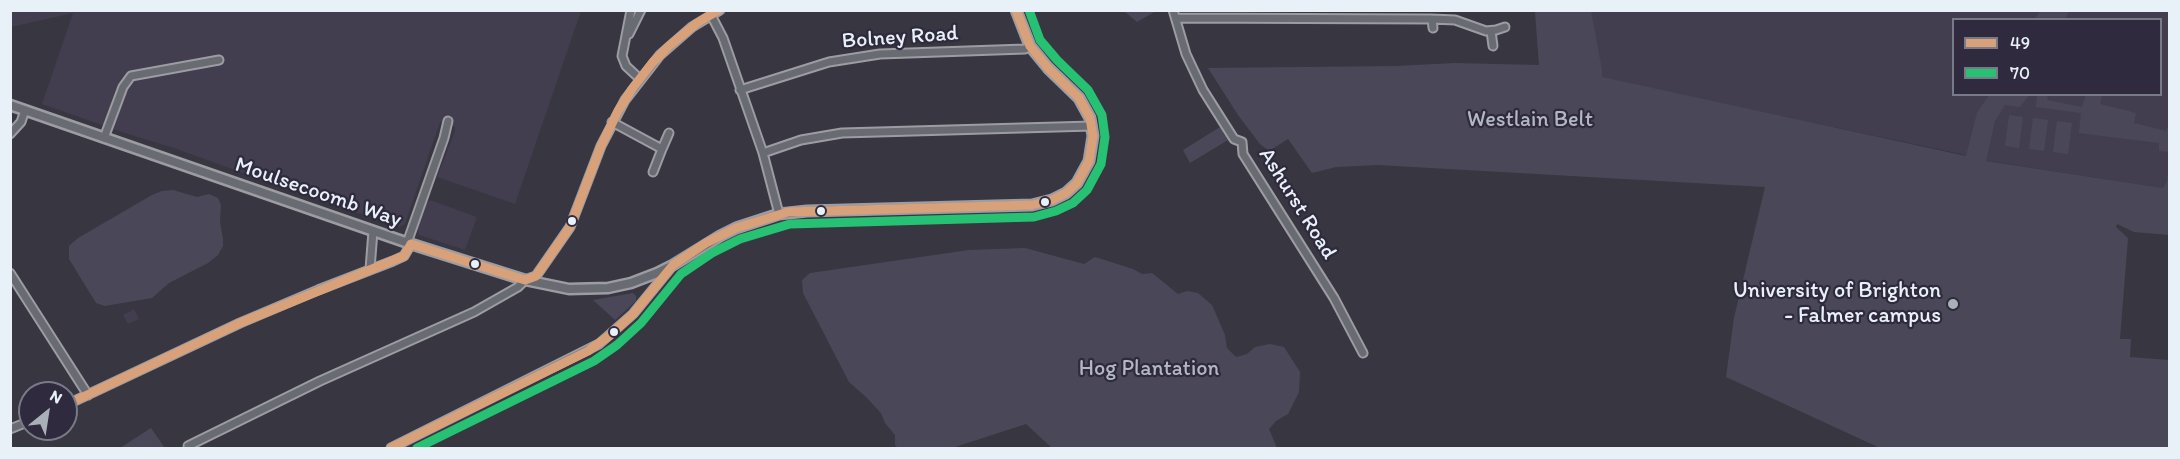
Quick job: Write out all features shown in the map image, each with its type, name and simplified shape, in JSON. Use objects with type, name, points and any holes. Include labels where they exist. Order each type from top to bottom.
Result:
[{"type":"street","points":[[631,10],[622,51],[624,62],[640,79]]},
{"type":"street","points":[[625,41],[641,10]]},
{"type":"street","points":[[188,446],[320,381],[474,312],[518,288],[525,280],[536,276],[570,227],[612,122],[640,79],[669,46],[692,27],[720,10]]},
{"type":"street","name":"Moulsecoomb Way","points":[[10,105],[409,244],[525,280],[569,289],[608,288],[638,280],[674,265],[736,228],[779,214],[807,211],[1005,206],[1044,203],[1066,193],[1084,172],[1092,153],[1094,136],[1092,126],[1081,101],[1030,46],[1016,10]]},
{"type":"street","points":[[1175,14],[1432,18],[1455,20],[1491,31],[1505,27]]},
{"type":"street","name":"Ashurst Road","points":[[1175,14],[1186,54],[1203,90],[1234,139],[1242,141],[1243,154],[1335,298],[1364,353]]},
{"type":"street","points":[[711,15],[723,38],[763,153],[779,214]]},
{"type":"street","points":[[1432,18],[1433,28]]},
{"type":"street","points":[[1491,31],[1493,46]]},
{"type":"street","name":"Bolney Road","points":[[740,90],[818,65],[880,54],[1025,49],[1030,46]]},
{"type":"street","points":[[104,138],[123,87],[131,76],[219,60]]},
{"type":"street","points":[[10,134],[21,122],[25,110]]},
{"type":"street","points":[[78,400],[240,323],[404,256],[448,121]]},
{"type":"street","points":[[612,122],[663,149]]},
{"type":"street","points":[[763,153],[801,140],[842,133],[1092,126]]},
{"type":"street","points":[[653,172],[669,133]]},
{"type":"street","points":[[370,269],[373,231]]},
{"type":"street","points":[[390,448],[599,344],[633,314],[674,265]]},
{"type":"street","points":[[10,273],[88,395]]},
{"type":"shaded area","points":[[10,11],[581,11],[515,204],[437,177],[455,131],[455,127],[440,122],[405,224],[400,227],[42,104],[73,13],[11,27]]},
{"type":"shaded area","points":[[1535,11],[2169,11],[2169,189],[1975,159],[1961,154],[1539,65]]},
{"type":"shaded area","points":[[430,200],[477,217],[465,250],[419,235],[417,228],[426,203]]},
{"type":"shaded area","points":[[134,309],[139,319],[128,324],[123,315]]},
{"type":"green space","points":[[2040,10],[2069,11],[2066,18],[2036,18]]},
{"type":"green space","points":[[1124,11],[1156,11],[1137,22]]},
{"type":"green space","name":"Westlain Belt","points":[[1535,11],[1591,11],[1602,77],[1966,156],[1977,113],[1988,96],[2028,96],[2020,107],[2005,105],[1995,121],[1986,161],[2163,188],[2167,181],[2169,163],[2169,235],[2134,232],[2117,224],[2116,227],[2128,238],[2120,339],[2131,339],[2130,357],[2169,360],[2169,448],[1880,448],[1726,377],[1734,318],[1765,187],[1378,165],[1336,167],[1312,173],[1288,139],[1269,151],[1260,144],[1208,68],[1396,66],[1455,63],[1539,65]]},
{"type":"green space","points":[[2037,96],[2048,96],[2047,100],[2082,107],[2086,96],[2102,96],[2100,104],[2136,113],[2134,123],[2166,131],[2169,125],[2169,152],[2159,151],[2159,143],[2079,133],[2081,113],[2036,107]]},
{"type":"green space","points":[[2009,115],[2023,117],[2019,148],[2005,146]]},
{"type":"green space","points":[[2033,118],[2048,120],[2044,151],[2029,149]]},
{"type":"green space","points":[[2057,121],[2072,123],[2068,154],[2053,152]]},
{"type":"green space","points":[[1220,127],[1228,140],[1190,163],[1183,150]]},
{"type":"green space","points":[[173,190],[197,197],[209,194],[218,198],[221,205],[220,222],[223,246],[218,255],[208,263],[169,283],[152,298],[105,306],[96,303],[69,259],[69,246],[78,238],[152,195]]},
{"type":"green space","name":"Hog Plantation","points":[[1025,248],[1084,264],[1095,257],[1142,274],[1152,273],[1178,294],[1187,291],[1198,293],[1212,305],[1225,335],[1227,348],[1236,357],[1247,354],[1255,347],[1270,344],[1284,347],[1300,372],[1299,392],[1288,414],[1276,421],[1269,429],[1277,448],[1052,448],[1026,424],[952,448],[898,448],[895,445],[895,435],[885,423],[881,413],[849,382],[803,293],[802,280],[810,273],[969,250]]},
{"type":"green space","points":[[633,293],[636,301],[615,320],[593,300]]},
{"type":"green space","points":[[151,428],[165,448],[120,448]]},
{"type":"transit line","name":"49","points":[[525,280],[536,276],[570,227],[601,146],[632,89],[669,46],[697,23],[719,10]]},
{"type":"transit line","name":"49","points":[[391,448],[588,351],[633,314],[673,265],[706,243],[736,228],[788,212],[1032,205],[1052,200],[1066,193],[1077,183],[1089,161],[1093,136],[1090,118],[1079,98],[1048,68],[1030,46],[1016,10]]},
{"type":"transit line","name":"70","points":[[417,448],[594,361],[617,345],[641,323],[681,274],[712,253],[740,239],[790,224],[1034,217],[1073,203],[1087,190],[1101,164],[1105,137],[1102,115],[1088,90],[1040,40],[1029,10]]},
{"type":"transit line","name":"49","points":[[411,244],[525,280]]},
{"type":"transit line","name":"49","points":[[78,399],[240,323],[404,256],[411,244]]},
{"type":"place","name":"University of Brighton - Falmer campus","points":[[1953,304]]}]
